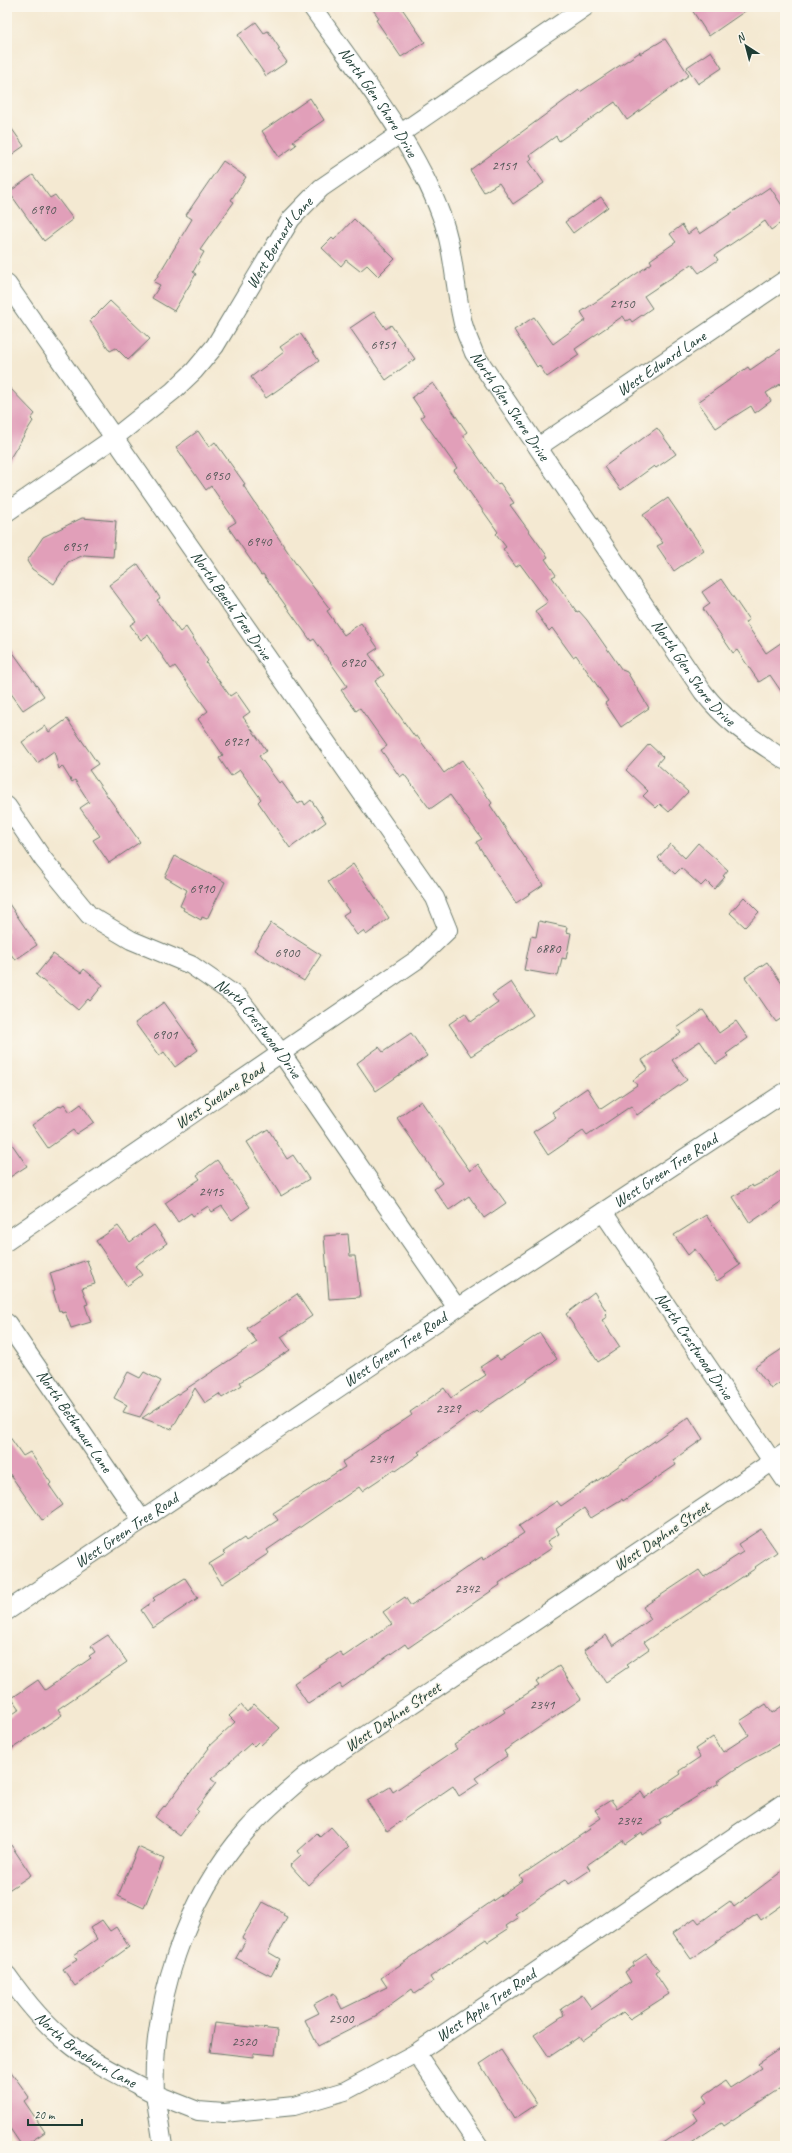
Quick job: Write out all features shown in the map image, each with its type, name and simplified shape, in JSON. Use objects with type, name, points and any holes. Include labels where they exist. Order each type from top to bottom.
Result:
[{"type":"street","name":"North Glen Shore Drive","points":[[312,7],[399,133],[425,177],[442,215],[450,244],[462,320],[474,353],[707,697],[720,713],[736,728],[785,760]]},
{"type":"street","name":"West Bernard Lane","points":[[7,512],[114,438],[173,391],[194,371],[215,346],[291,219],[321,188],[584,7]]},
{"type":"street","name":"West Edward Lane","points":[[538,447],[785,280]]},
{"type":"street","name":"North Beech Tree Drive","points":[[7,284],[434,898],[448,930]]},
{"type":"street","name":"North Crestwood Drive","points":[[7,806],[43,859],[89,915],[131,940],[191,965],[239,998],[282,1054],[458,1308]]},
{"type":"street","name":"West Suelane Road","points":[[7,1241],[282,1054],[418,959],[448,930]]},
{"type":"street","name":"West Green Tree Road","points":[[7,1611],[458,1308],[785,1092]]},
{"type":"street","name":"North Crestwood Drive","points":[[603,1212],[779,1458],[785,1480]]},
{"type":"street","name":"North Bethmaur Lane","points":[[7,1323],[142,1520]]},
{"type":"street","name":"West Daphne Street","points":[[155,2094],[156,2046],[172,1971],[183,1937],[208,1887],[247,1831],[272,1805],[305,1776],[779,1458]]},
{"type":"street","name":"West Apple Tree Road","points":[[155,2094],[198,2111],[224,2113],[294,2106],[345,2091],[416,2053],[785,1802]]},
{"type":"street","name":"North Braeburn Lane","points":[[7,1975],[30,2006],[66,2042],[92,2059],[155,2094],[163,2146]]},
{"type":"street","points":[[416,2053],[479,2146]]},
{"type":"building","points":[[371,7],[401,7],[425,42],[401,57],[376,20],[379,18]]},
{"type":"building","points":[[690,7],[751,7],[709,36]]},
{"type":"building","points":[[256,22],[264,33],[268,31],[280,49],[278,50],[287,62],[266,76],[238,35]]},
{"type":"building","points":[[665,39],[689,75],[627,120],[615,102],[559,141],[556,136],[530,155],[532,158],[529,161],[544,183],[513,204],[499,183],[484,192],[470,170],[579,90],[580,92],[640,52],[640,54]]},
{"type":"building","points":[[711,51],[722,68],[698,84],[687,67]]},
{"type":"building","points":[[310,98],[324,120],[293,141],[296,145],[279,157],[262,131]]},
{"type":"building","points":[[7,122],[24,146],[7,158]]},
{"type":"building","points":[[223,161],[246,177],[231,200],[234,202],[200,250],[204,252],[193,272],[196,274],[174,311],[152,298],[160,285],[154,282],[192,219],[186,215]]},
{"type":"building","points":[[33,175],[50,198],[55,195],[73,219],[44,241],[9,192]]},
{"type":"building","points":[[770,187],[785,210],[785,220],[771,230],[765,221],[715,255],[718,260],[699,273],[692,264],[644,296],[652,308],[632,322],[630,319],[626,321],[623,316],[575,349],[579,355],[547,377],[539,365],[537,367],[514,330],[534,317],[553,344],[586,320],[581,312],[652,263],[650,260],[676,242],[670,234],[682,225],[688,234],[696,228],[700,234]]},
{"type":"building","points":[[601,197],[608,207],[573,233],[565,222]]},
{"type":"building","points":[[354,219],[395,259],[378,276],[367,265],[360,271],[346,260],[341,266],[322,248],[332,238],[334,240]]},
{"type":"building","points":[[110,301],[150,339],[128,360],[116,348],[110,351],[90,321]]},
{"type":"building","points":[[374,312],[386,329],[391,325],[415,359],[386,380],[350,328]]},
{"type":"building","points":[[300,333],[319,361],[266,398],[251,377],[284,352],[280,347]]},
{"type":"building","points":[[785,346],[785,381],[766,393],[771,401],[755,413],[751,406],[716,428],[698,402],[748,367],[750,370]]},
{"type":"building","points":[[433,383],[467,432],[463,435],[497,484],[500,483],[514,503],[510,505],[548,557],[545,559],[556,575],[552,577],[577,612],[579,611],[587,620],[622,670],[627,672],[649,708],[621,727],[605,703],[608,701],[576,655],[573,657],[552,628],[549,631],[535,611],[548,602],[520,564],[516,567],[503,549],[506,547],[496,534],[498,532],[454,470],[457,468],[421,417],[424,415],[412,397]]},
{"type":"building","points":[[7,385],[35,414],[31,419],[33,421],[7,463]]},
{"type":"building","points":[[657,428],[676,454],[656,468],[654,466],[621,490],[604,467]]},
{"type":"building","points":[[198,431],[209,447],[215,442],[245,484],[243,485],[298,567],[330,609],[327,611],[344,635],[361,623],[378,648],[369,654],[384,675],[375,681],[378,686],[415,737],[417,736],[444,773],[462,760],[492,803],[490,805],[543,885],[516,903],[476,842],[482,839],[450,795],[430,809],[404,774],[400,777],[381,750],[387,746],[360,708],[356,711],[341,690],[347,686],[314,639],[311,641],[263,574],[261,575],[228,527],[236,522],[211,486],[206,490],[176,447]]},
{"type":"building","points":[[668,498],[704,550],[674,571],[657,546],[663,543],[643,515]]},
{"type":"building","points":[[82,518],[116,521],[113,557],[84,555],[68,562],[54,584],[32,569],[27,561],[43,537]]},
{"type":"building","points":[[138,564],[160,598],[157,600],[180,632],[186,627],[208,661],[206,663],[230,696],[236,692],[250,712],[243,717],[267,751],[259,756],[279,783],[281,781],[298,804],[303,801],[305,805],[311,800],[326,822],[290,848],[258,802],[261,799],[240,770],[231,776],[219,758],[223,755],[198,719],[208,711],[175,666],[171,669],[148,635],[141,640],[130,625],[136,621],[109,585]]},
{"type":"building","points":[[721,579],[749,620],[745,622],[766,653],[785,640],[785,697],[770,675],[759,682],[737,650],[733,653],[703,609],[710,604],[702,592]]},
{"type":"building","points":[[7,644],[44,696],[23,710],[7,688]]},
{"type":"building","points":[[67,719],[98,764],[89,770],[140,842],[109,863],[93,840],[100,836],[80,808],[89,802],[75,780],[72,782],[62,766],[59,769],[54,751],[37,763],[22,742],[45,726],[49,732]]},
{"type":"building","points":[[649,744],[663,757],[657,764],[688,792],[669,812],[660,804],[656,808],[643,796],[648,791],[626,770]]},
{"type":"building","points":[[698,843],[728,870],[723,876],[725,877],[714,889],[706,881],[701,886],[681,868],[675,874],[658,858],[670,844],[685,858]]},
{"type":"building","points":[[175,856],[225,882],[207,919],[202,917],[201,920],[183,910],[184,908],[180,906],[187,890],[165,877]]},
{"type":"building","points":[[353,864],[389,918],[366,935],[363,931],[357,935],[343,915],[349,911],[328,882]]},
{"type":"building","points":[[744,897],[759,912],[745,927],[730,913]]},
{"type":"building","points":[[7,901],[37,945],[15,960],[7,948]]},
{"type":"building","points":[[539,921],[567,927],[566,932],[571,933],[566,959],[562,958],[558,976],[524,970],[531,936],[536,937]]},
{"type":"building","points":[[271,923],[321,955],[304,981],[254,950]]},
{"type":"building","points":[[53,954],[81,973],[84,969],[103,985],[90,1001],[88,999],[78,1010],[36,975]]},
{"type":"building","points":[[767,962],[785,988],[785,1016],[776,1022],[745,977]]},
{"type":"building","points":[[511,982],[533,1015],[471,1056],[449,1024],[465,1013],[471,1022],[498,1003],[492,995]]},
{"type":"building","points":[[164,1002],[198,1050],[175,1067],[164,1052],[159,1056],[135,1023]]},
{"type":"building","points":[[703,1010],[719,1033],[736,1021],[748,1038],[726,1054],[728,1056],[716,1064],[700,1041],[672,1060],[687,1080],[637,1115],[631,1106],[587,1136],[583,1131],[548,1155],[533,1132],[556,1117],[552,1112],[587,1088],[601,1109],[637,1085],[633,1080],[648,1069],[642,1060],[681,1033],[677,1028]]},
{"type":"building","points":[[411,1033],[427,1056],[376,1091],[357,1063],[379,1047],[383,1052]]},
{"type":"building","points":[[421,1101],[470,1171],[478,1164],[506,1203],[484,1218],[469,1196],[449,1210],[434,1189],[442,1183],[397,1118]]},
{"type":"building","points":[[64,1104],[70,1112],[81,1104],[94,1122],[76,1134],[73,1130],[48,1148],[32,1125]]},
{"type":"building","points":[[268,1129],[287,1159],[293,1155],[309,1179],[281,1196],[247,1142]]},
{"type":"building","points":[[7,1137],[27,1166],[7,1179]]},
{"type":"building","points":[[217,1160],[250,1207],[232,1220],[222,1206],[212,1212],[208,1206],[193,1216],[191,1213],[178,1222],[165,1203],[200,1179],[197,1175]]},
{"type":"building","points":[[785,1167],[785,1199],[750,1223],[733,1197],[752,1185],[753,1187],[767,1180]]},
{"type":"building","points":[[706,1215],[740,1265],[717,1281],[695,1249],[688,1255],[674,1235]]},
{"type":"building","points":[[154,1225],[167,1243],[135,1266],[142,1275],[127,1286],[96,1241],[118,1226],[130,1242]]},
{"type":"building","points":[[348,1234],[350,1256],[355,1256],[360,1297],[329,1299],[324,1236]]},
{"type":"building","points":[[87,1260],[95,1284],[82,1288],[88,1304],[85,1305],[91,1322],[71,1328],[65,1312],[62,1313],[61,1310],[59,1311],[53,1291],[55,1290],[50,1273]]},
{"type":"building","points":[[594,1292],[607,1312],[605,1314],[607,1317],[602,1320],[620,1347],[598,1362],[566,1314]]},
{"type":"building","points":[[297,1294],[312,1316],[281,1337],[290,1350],[240,1382],[242,1385],[222,1398],[219,1394],[205,1403],[195,1388],[172,1429],[142,1418],[257,1342],[247,1328]]},
{"type":"building","points":[[540,1333],[557,1359],[478,1413],[476,1411],[418,1452],[420,1454],[396,1471],[395,1469],[362,1491],[359,1487],[267,1550],[269,1553],[222,1584],[209,1564],[225,1554],[223,1552],[244,1538],[246,1541],[278,1520],[273,1513],[345,1467],[342,1462],[412,1415],[410,1412],[444,1388],[451,1398],[486,1375],[480,1367],[497,1356],[500,1360]]},
{"type":"building","points":[[785,1347],[785,1379],[771,1389],[755,1367]]},
{"type":"building","points":[[128,1372],[140,1378],[144,1372],[161,1381],[140,1417],[123,1412],[127,1405],[114,1398]]},
{"type":"building","points":[[689,1417],[703,1439],[673,1460],[676,1465],[623,1501],[622,1499],[591,1518],[584,1508],[556,1528],[559,1534],[547,1541],[552,1548],[499,1583],[500,1585],[408,1648],[405,1644],[342,1688],[340,1684],[308,1704],[294,1683],[340,1652],[343,1657],[392,1624],[383,1612],[405,1597],[411,1606],[482,1557],[483,1560],[524,1533],[519,1526],[557,1501],[561,1506]]},
{"type":"building","points":[[7,1433],[23,1456],[30,1452],[51,1483],[49,1485],[63,1505],[42,1520],[7,1470]]},
{"type":"building","points":[[761,1529],[777,1552],[755,1567],[756,1568],[644,1642],[649,1649],[626,1665],[628,1667],[606,1682],[584,1650],[606,1635],[613,1646],[651,1619],[643,1607],[699,1570],[704,1577],[743,1552],[738,1544]]},
{"type":"building","points":[[185,1578],[198,1598],[153,1628],[141,1610],[155,1600],[153,1598]]},
{"type":"building","points":[[108,1635],[127,1662],[58,1709],[62,1715],[7,1752],[7,1718],[20,1709],[12,1698],[38,1680],[45,1690],[91,1658],[89,1656],[95,1652],[91,1646]]},
{"type":"building","points":[[559,1666],[581,1699],[504,1751],[507,1756],[475,1778],[479,1783],[459,1796],[453,1786],[387,1831],[367,1801],[390,1787],[393,1792],[457,1749],[454,1745],[505,1712],[503,1709],[539,1686],[536,1682]]},
{"type":"building","points":[[254,1704],[280,1728],[261,1745],[258,1742],[254,1746],[251,1743],[211,1779],[216,1783],[196,1810],[198,1812],[180,1836],[155,1817],[164,1806],[165,1807],[209,1748],[208,1747],[235,1722],[229,1716],[241,1705],[247,1712]]},
{"type":"building","points":[[766,1704],[772,1713],[785,1704],[785,1741],[744,1763],[718,1781],[719,1783],[659,1820],[661,1823],[643,1835],[642,1832],[625,1844],[623,1840],[587,1865],[590,1870],[569,1884],[566,1879],[515,1914],[518,1918],[506,1926],[508,1929],[488,1942],[486,1939],[430,1977],[433,1982],[415,1994],[412,1989],[377,2014],[377,2016],[318,2046],[305,2020],[319,2013],[314,2004],[334,1993],[342,2009],[387,1987],[381,1978],[523,1880],[520,1876],[590,1829],[589,1826],[601,1818],[595,1810],[611,1800],[617,1808],[641,1792],[645,1798],[681,1774],[679,1771],[700,1757],[695,1749],[713,1737],[723,1752],[749,1735],[740,1721]]},
{"type":"building","points":[[331,1827],[349,1847],[308,1885],[290,1865],[301,1855],[298,1851],[317,1834],[320,1837]]},
{"type":"building","points":[[7,1839],[31,1875],[7,1891]]},
{"type":"building","points":[[138,1847],[164,1859],[144,1908],[118,1896]]},
{"type":"building","points":[[785,1869],[785,1903],[761,1920],[757,1914],[691,1959],[673,1933],[695,1918],[699,1923],[730,1901],[734,1907]]},
{"type":"building","points":[[263,1902],[284,1913],[283,1915],[287,1917],[268,1952],[280,1959],[271,1976],[236,1958],[246,1940],[242,1938]]},
{"type":"building","points":[[102,1920],[110,1931],[116,1927],[129,1947],[75,1986],[63,1969],[77,1960],[74,1955],[97,1939],[90,1928]]},
{"type":"building","points":[[646,1954],[659,1970],[655,1973],[669,1994],[630,2019],[623,2012],[582,2041],[579,2037],[549,2057],[534,2035],[564,2015],[561,2009],[582,1995],[592,2009],[631,1982],[625,1972],[634,1965],[633,1963]]},
{"type":"building","points":[[215,2023],[278,2030],[275,2055],[253,2053],[253,2057],[210,2052]]},
{"type":"building","points":[[785,2046],[785,2085],[723,2126],[721,2123],[686,2146],[659,2146],[698,2120],[693,2112],[707,2102],[703,2096],[725,2081],[730,2088],[761,2068],[758,2064]]},
{"type":"building","points":[[501,2050],[537,2104],[514,2119],[480,2064]]},
{"type":"building","points":[[7,2066],[29,2097],[24,2101],[45,2132],[24,2146],[22,2146],[7,2124]]}]
